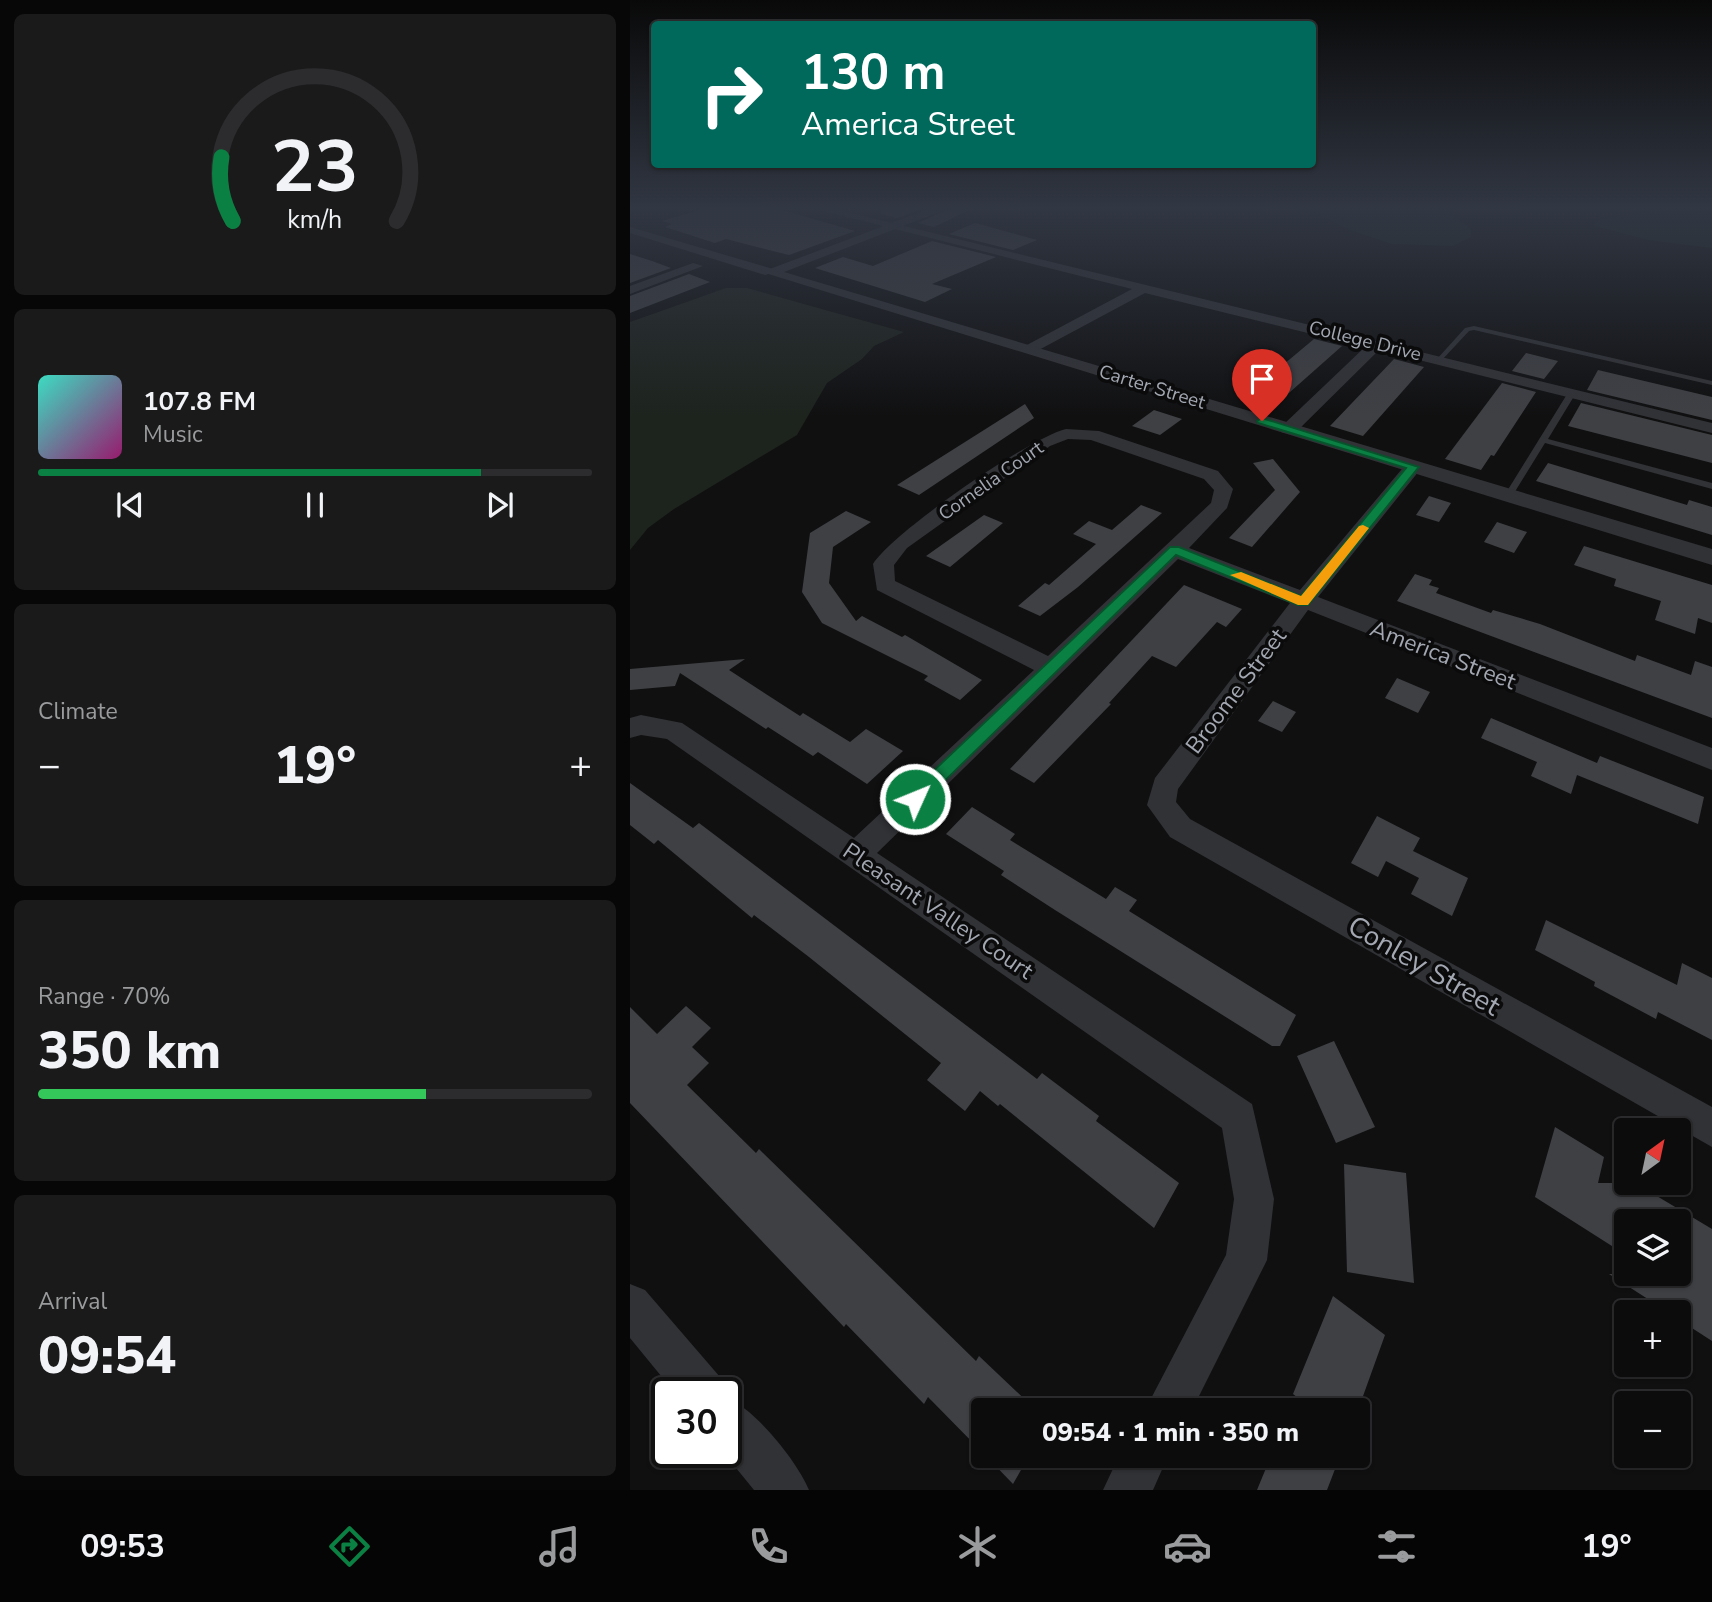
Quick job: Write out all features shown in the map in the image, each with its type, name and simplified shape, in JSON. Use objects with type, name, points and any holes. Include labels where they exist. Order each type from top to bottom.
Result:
[{"type":"street","points":[[631,288],[665,277]]},
{"type":"street","name":"Carter Street","points":[[784,277],[1712,557]]},
{"type":"street","name":"College Drive","points":[[1093,277],[1712,428]]},
{"type":"street","points":[[1030,349],[1142,289]]},
{"type":"street","points":[[1289,429],[1376,345]]},
{"type":"street","name":"Cornelia Court","points":[[856,855],[1175,550],[1220,504],[1224,489],[1211,475],[1093,435],[1066,433],[1044,442],[900,544],[883,564],[885,585],[1051,668]]},
{"type":"street","name":"Broome Street","points":[[1165,786],[1303,601],[1413,467]]},
{"type":"street","name":"America Street","points":[[1175,550],[1712,759]]},
{"type":"street","name":"Pleasant Valley Court","points":[[630,729],[641,725],[673,730],[1239,1117],[1254,1199],[1246,1260],[1174,1398]]},
{"type":"street","name":"Conley Street","points":[[1165,786],[1161,805],[1180,828],[1712,1128]]},
{"type":"street","points":[[630,1305],[691,1377]]},
{"type":"street","points":[[742,1439],[785,1490]]},
{"type":"street","points":[[1127,1490],[1139,1468]]},
{"type":"lane","points":[[1439,360],[1467,329],[1474,328],[1712,383]]},
{"type":"lane","points":[[1508,496],[1572,393]]},
{"type":"lane","points":[[1543,440],[1712,486]]},
{"type":"shaded area","points":[[726,288],[747,288],[904,332],[874,346],[862,359],[827,383],[797,435],[674,509],[648,528],[630,550],[630,322]]},
{"type":"building","points":[[630,277],[648,277],[630,283]]},
{"type":"building","points":[[682,277],[696,277],[710,282],[630,313],[630,296]]},
{"type":"building","points":[[843,277],[950,277],[932,284],[952,289],[925,302]]},
{"type":"building","points":[[1314,339],[1342,346],[1272,408],[1242,399]]},
{"type":"building","points":[[1526,353],[1558,361],[1544,379],[1512,371]]},
{"type":"building","points":[[1394,359],[1424,367],[1363,436],[1330,426]]},
{"type":"building","points":[[1598,370],[1712,397],[1712,420],[1587,390]]},
{"type":"building","points":[[1502,383],[1536,392],[1494,456],[1491,455],[1481,470],[1445,459]]},
{"type":"building","points":[[1581,403],[1712,435],[1712,463],[1568,426]]},
{"type":"building","points":[[1025,404],[1034,418],[919,495],[897,485]]},
{"type":"building","points":[[1154,410],[1182,419],[1160,435],[1132,426]]},
{"type":"building","points":[[1273,459],[1300,492],[1252,547],[1229,538],[1275,490],[1253,463]]},
{"type":"building","points":[[1548,463],[1687,505],[1689,500],[1712,507],[1712,535],[1536,481]]},
{"type":"building","points":[[1429,496],[1451,503],[1439,522],[1416,515]]},
{"type":"building","points":[[1141,505],[1162,513],[1078,587],[1040,616],[1018,606],[1045,583],[1049,585],[1096,544],[1073,534],[1089,521],[1112,530]]},
{"type":"building","points":[[846,511],[871,522],[833,547],[829,583],[856,621],[862,616],[902,637],[905,635],[982,680],[960,700],[924,680],[928,676],[822,623],[802,592],[810,533]]},
{"type":"building","points":[[984,515],[1003,523],[950,567],[926,556]]},
{"type":"building","points":[[1497,522],[1527,532],[1514,553],[1484,542]]},
{"type":"building","points":[[1584,546],[1712,585],[1712,623],[1698,618],[1695,634],[1655,620],[1661,601],[1614,586],[1616,579],[1574,565]]},
{"type":"building","points":[[1415,574],[1432,580],[1429,585],[1439,588],[1436,593],[1491,613],[1493,610],[1540,624],[1635,661],[1637,655],[1691,675],[1695,661],[1712,667],[1712,718],[1397,601]]},
{"type":"building","points":[[1184,585],[1242,609],[1226,627],[1217,622],[1176,667],[1152,656],[1109,703],[1111,704],[1034,783],[1010,769]]},
{"type":"building","points":[[745,659],[729,670],[800,716],[803,713],[850,742],[866,729],[903,751],[867,784],[818,752],[813,756],[768,727],[766,729],[680,673],[675,686],[630,690],[630,669]]},
{"type":"building","points":[[1397,678],[1430,692],[1418,713],[1385,698]]},
{"type":"building","points":[[1273,701],[1296,712],[1282,732],[1258,721]]},
{"type":"building","points":[[1491,718],[1597,763],[1600,756],[1704,797],[1698,824],[1577,775],[1571,794],[1531,776],[1537,762],[1481,738]]},
{"type":"building","points":[[630,783],[693,828],[699,823],[1037,1079],[1042,1073],[1099,1116],[1096,1121],[1179,1183],[1154,1228],[1000,1104],[998,1106],[980,1091],[965,1111],[927,1080],[941,1063],[809,957],[754,915],[752,918],[658,840],[654,844],[630,825]]},
{"type":"building","points":[[972,807],[1015,834],[1010,840],[1106,899],[1115,887],[1137,900],[1129,911],[1296,1015],[1280,1046],[1272,1046],[1055,910],[1001,875],[1004,871],[946,834]]},
{"type":"building","points":[[1377,816],[1420,838],[1413,851],[1468,878],[1452,916],[1411,894],[1419,878],[1386,861],[1378,877],[1351,863]]},
{"type":"building","points":[[1546,920],[1677,985],[1682,963],[1712,978],[1712,1040],[1658,1012],[1656,1019],[1535,950]]},
{"type":"building","points":[[686,1006],[711,1028],[692,1047],[709,1063],[687,1085],[756,1153],[759,1149],[976,1361],[979,1356],[1023,1398],[971,1398],[971,1441],[928,1397],[924,1404],[846,1324],[844,1327],[630,1103],[630,1007],[657,1034]]},
{"type":"building","points":[[1334,1041],[1375,1127],[1336,1143],[1297,1056]]},
{"type":"building","points":[[1555,1127],[1604,1157],[1598,1183],[1614,1183],[1614,1195],[1655,1195],[1679,1209],[1614,1209],[1614,1247],[1535,1197]]},
{"type":"building","points":[[1344,1164],[1406,1173],[1414,1283],[1347,1272]]},
{"type":"building","points":[[1691,1216],[1712,1229],[1712,1341],[1691,1327],[1691,1300],[1649,1300],[1628,1286],[1691,1286]]},
{"type":"building","points":[[1333,1296],[1385,1335],[1362,1398],[1298,1398],[1293,1394]]},
{"type":"building","points":[[998,1468],[1022,1468],[1013,1484]]},
{"type":"building","points":[[1266,1468],[1335,1468],[1327,1490],[1257,1490]]},
{"type":"slow traffic","points":[[1237,575],[1303,601],[1363,528]]},
{"type":"route","points":[[915,799],[1175,550],[1303,601],[1413,467],[1262,421]]}]
